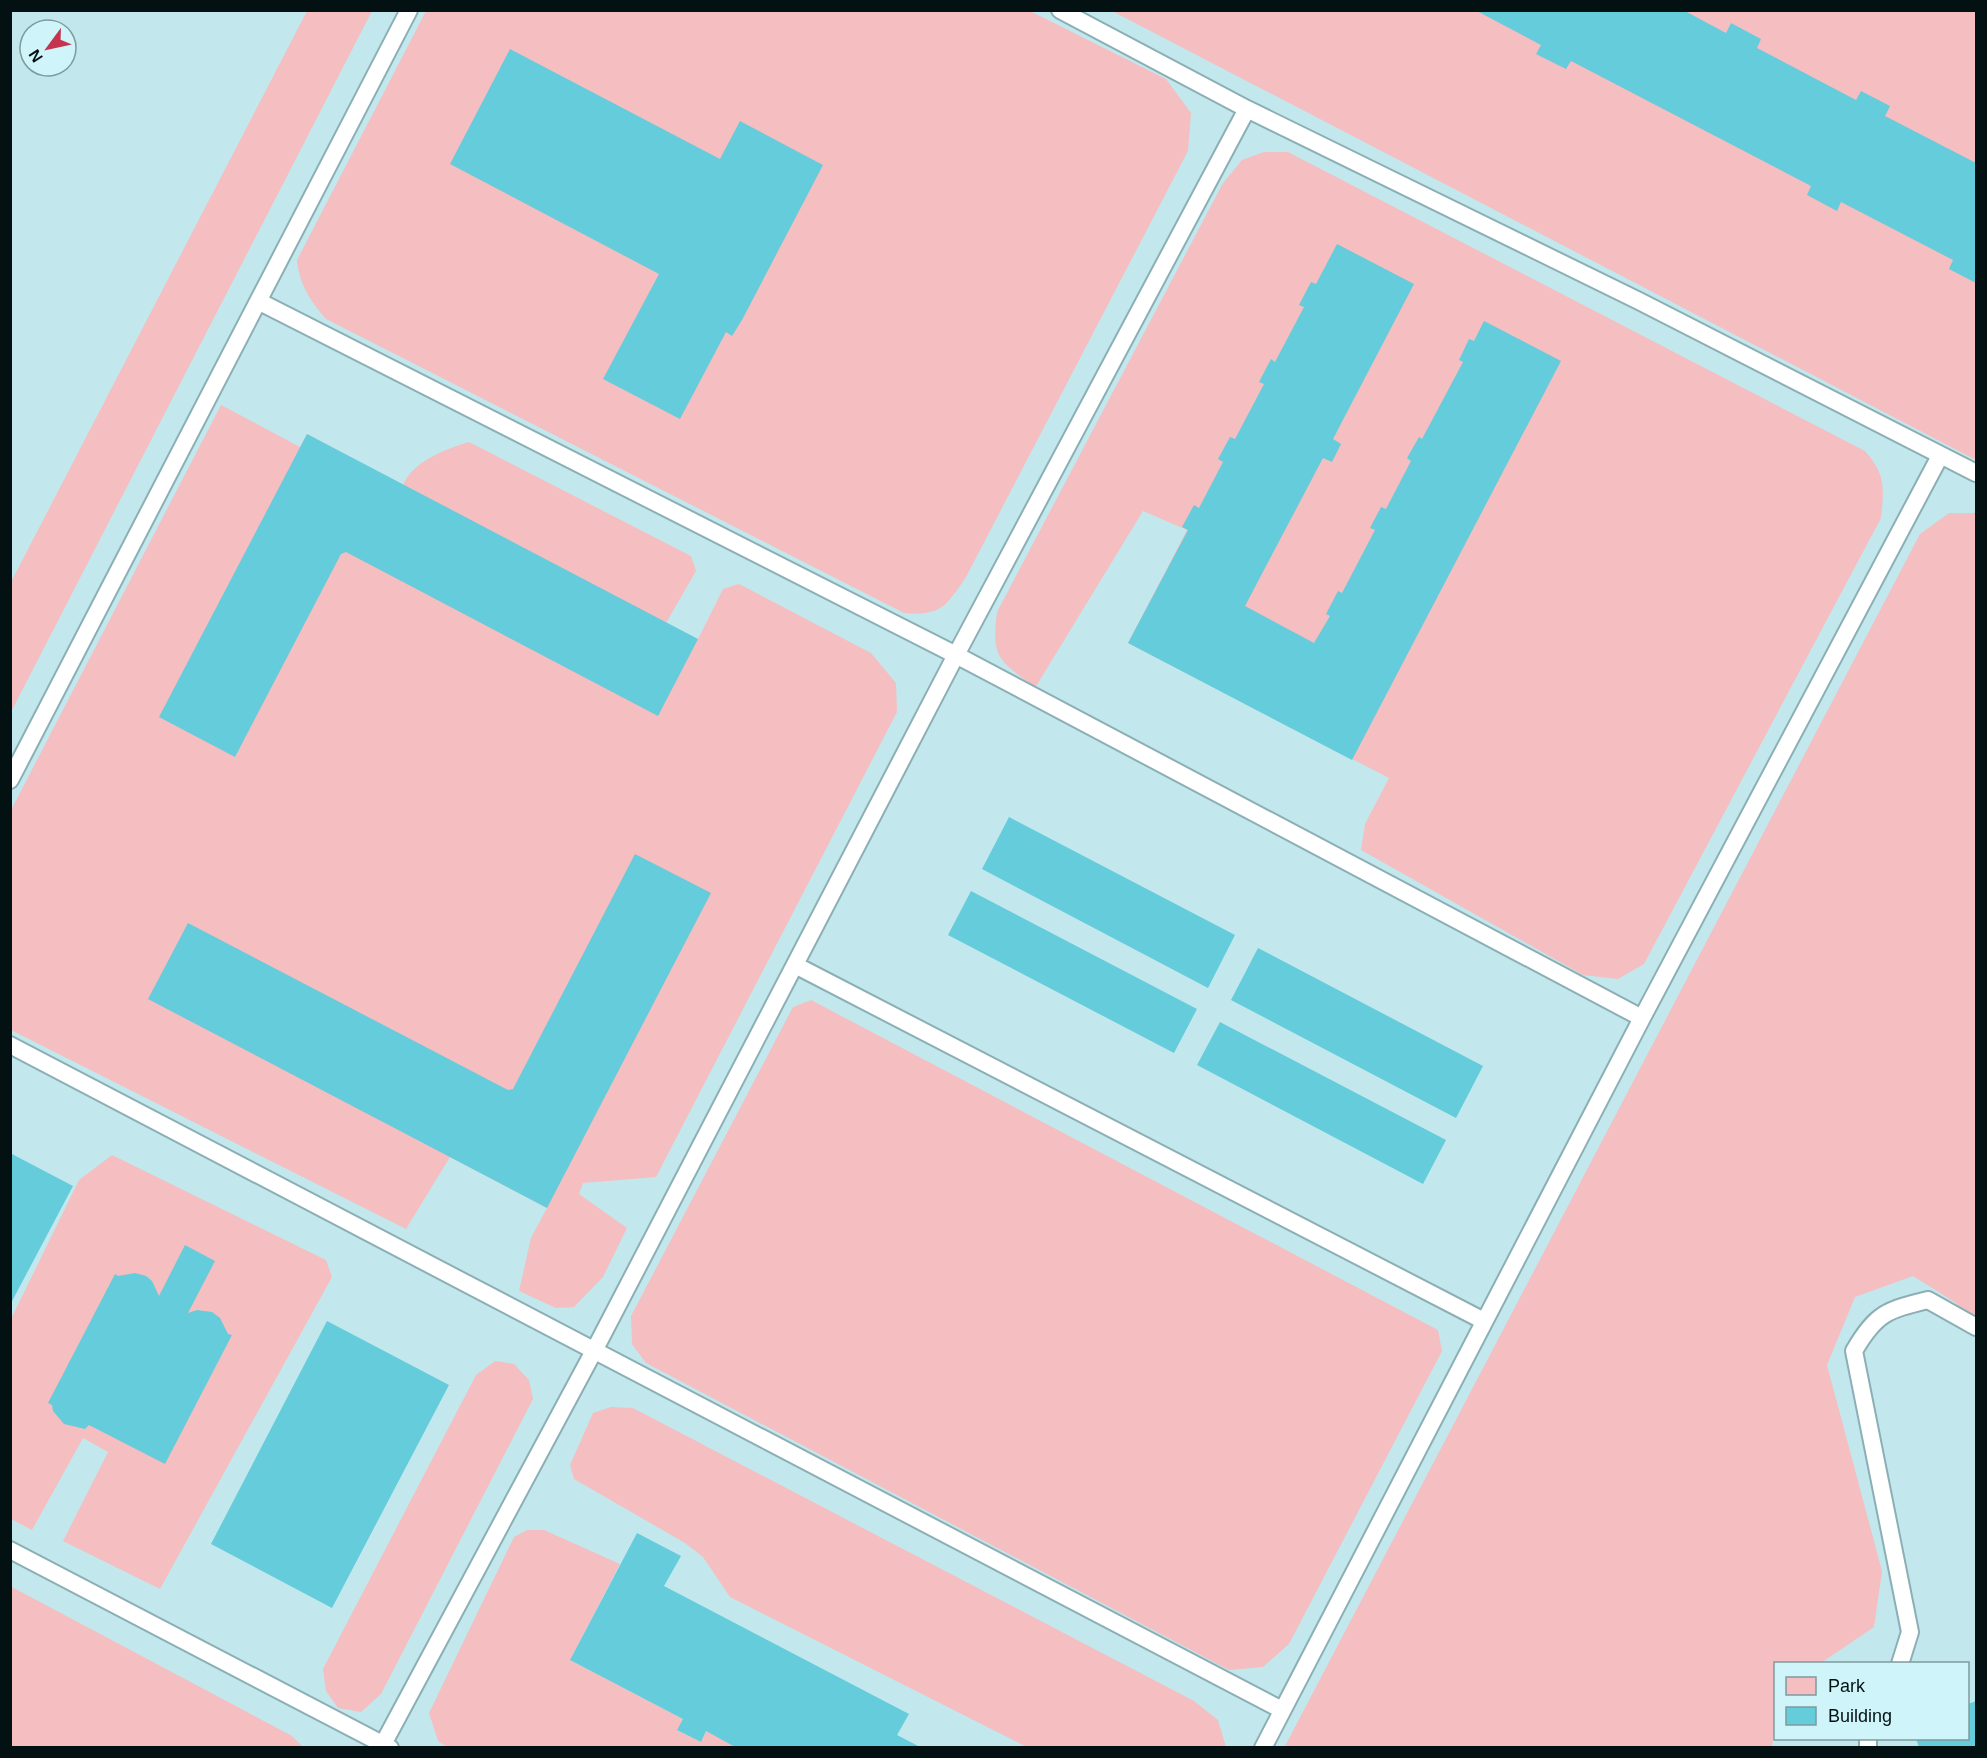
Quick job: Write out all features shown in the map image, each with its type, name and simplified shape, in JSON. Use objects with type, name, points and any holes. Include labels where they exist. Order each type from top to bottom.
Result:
[{"type":"lane","points":[[10,780],[410,10]]},
{"type":"lane","points":[[1060,10],[1247,109],[1640,301],[1977,473]]},
{"type":"lane","points":[[10,1550],[385,1746],[595,1349],[956,655],[1247,109]]},
{"type":"lane","points":[[260,302],[956,655],[1642,1018]]},
{"type":"lane","points":[[1263,1748],[1642,1018],[1940,456]]},
{"type":"lane","points":[[795,965],[1484,1321]]},
{"type":"lane","points":[[10,1045],[1282,1710]]},
{"type":"lane","points":[[1901,1662],[1910,1632],[1854,1351],[1868,1327],[1891,1310],[1928,1300],[1977,1327]]},
{"type":"green space","points":[[307,11],[372,11],[11,712],[11,582]]},
{"type":"green space","points":[[426,11],[1030,11],[1166,79],[1191,113],[1188,151],[966,577],[948,602],[935,611],[927,613],[904,613],[326,319],[307,292],[300,277],[297,260]]},
{"type":"green space","points":[[1112,11],[1976,11],[1976,460]]},
{"type":"green space","points":[[1264,152],[1288,152],[1865,451],[1877,467],[1883,490],[1881,518],[1644,964],[1618,979],[1583,975],[1361,850],[1365,824],[1389,778],[1128,643],[1187,530],[1143,511],[1035,688],[1013,671],[1000,657],[995,640],[997,612],[1223,183],[1242,160]]},
{"type":"green space","points":[[221,405],[300,447],[307,434],[403,485],[414,469],[431,457],[469,442],[691,556],[696,571],[666,623],[698,639],[723,589],[739,584],[871,653],[896,683],[897,712],[656,1177],[583,1183],[579,1194],[627,1228],[603,1277],[574,1307],[556,1308],[519,1291],[531,1238],[547,1208],[450,1157],[406,1229],[11,1030],[10,812]]},
{"type":"green space","points":[[1949,513],[1976,513],[1976,1333],[1956,1303],[1913,1276],[1855,1297],[1827,1365],[1882,1571],[1874,1627],[1822,1662],[1774,1662],[1772,1747],[1284,1748],[1920,534]]},
{"type":"green space","points":[[811,1000],[1438,1330],[1442,1351],[1289,1644],[1263,1667],[1229,1670],[646,1363],[632,1344],[631,1316],[793,1007]]},
{"type":"green space","points":[[112,1155],[326,1260],[332,1277],[160,1589],[63,1541],[108,1452],[83,1438],[32,1530],[11,1519],[10,1321],[79,1180]]},
{"type":"green space","points":[[495,1361],[514,1364],[529,1380],[533,1399],[381,1694],[361,1712],[338,1708],[326,1691],[323,1669],[476,1375]]},
{"type":"green space","points":[[611,1407],[633,1408],[1194,1701],[1218,1720],[1226,1747],[1027,1747],[730,1597],[703,1557],[685,1543],[574,1479],[570,1465],[593,1413]]},
{"type":"green space","points":[[527,1530],[544,1530],[620,1564],[570,1660],[683,1719],[677,1730],[701,1742],[706,1731],[737,1747],[447,1747],[438,1741],[429,1713],[514,1537]]},
{"type":"green space","points":[[10,1586],[292,1736],[303,1747],[11,1747]]},
{"type":"building","points":[[1475,10],[1683,10],[1726,33],[1731,23],[1761,39],[1757,48],[1856,100],[1861,91],[1890,106],[1885,116],[1976,163],[1976,283],[1949,269],[1953,260],[1841,202],[1837,211],[1807,195],[1811,186],[1571,61],[1566,69],[1536,54],[1541,45]]},
{"type":"building","points":[[510,49],[720,159],[740,121],[823,165],[742,320],[732,336],[726,332],[680,419],[603,379],[659,274],[450,164]]},
{"type":"building","points":[[1337,244],[1414,284],[1333,439],[1341,444],[1332,462],[1323,458],[1245,606],[1314,643],[1330,616],[1326,614],[1338,591],[1342,593],[1375,530],[1370,528],[1381,507],[1386,509],[1411,461],[1407,458],[1419,437],[1422,439],[1463,362],[1459,360],[1469,339],[1474,341],[1484,321],[1561,361],[1352,760],[1128,643],[1188,530],[1182,527],[1194,505],[1199,508],[1223,462],[1218,459],[1230,437],[1235,439],[1264,384],[1259,382],[1271,359],[1275,362],[1304,307],[1299,305],[1311,282],[1316,284]]},
{"type":"building","points":[[307,434],[698,639],[658,716],[346,552],[341,554],[235,757],[159,717]]},
{"type":"building","points":[[1009,817],[1235,935],[1208,988],[982,869]]},
{"type":"building","points":[[635,854],[711,893],[547,1208],[148,999],[188,923],[508,1090],[513,1089]]},
{"type":"building","points":[[971,891],[1197,1009],[1174,1053],[948,935]]},
{"type":"building","points":[[1258,948],[1483,1066],[1456,1118],[1231,1000]]},
{"type":"building","points":[[1220,1022],[1446,1140],[1423,1184],[1197,1065]]},
{"type":"building","points":[[10,1153],[73,1186],[10,1305]]},
{"type":"building","points":[[185,1245],[215,1261],[188,1313],[197,1310],[212,1312],[220,1318],[228,1334],[232,1335],[165,1464],[89,1425],[85,1429],[64,1424],[53,1411],[52,1405],[48,1403],[115,1274],[118,1276],[135,1273],[146,1276],[152,1281],[159,1296]]},
{"type":"building","points":[[327,1321],[449,1385],[332,1608],[211,1544]]},
{"type":"building","points":[[637,1533],[681,1556],[664,1586],[909,1714],[897,1735],[922,1748],[737,1748],[706,1731],[701,1742],[677,1730],[683,1719],[570,1660]]},
{"type":"building","points":[[1976,1701],[1976,1748],[1919,1748],[1917,1740],[1969,1740],[1969,1704]]}]
